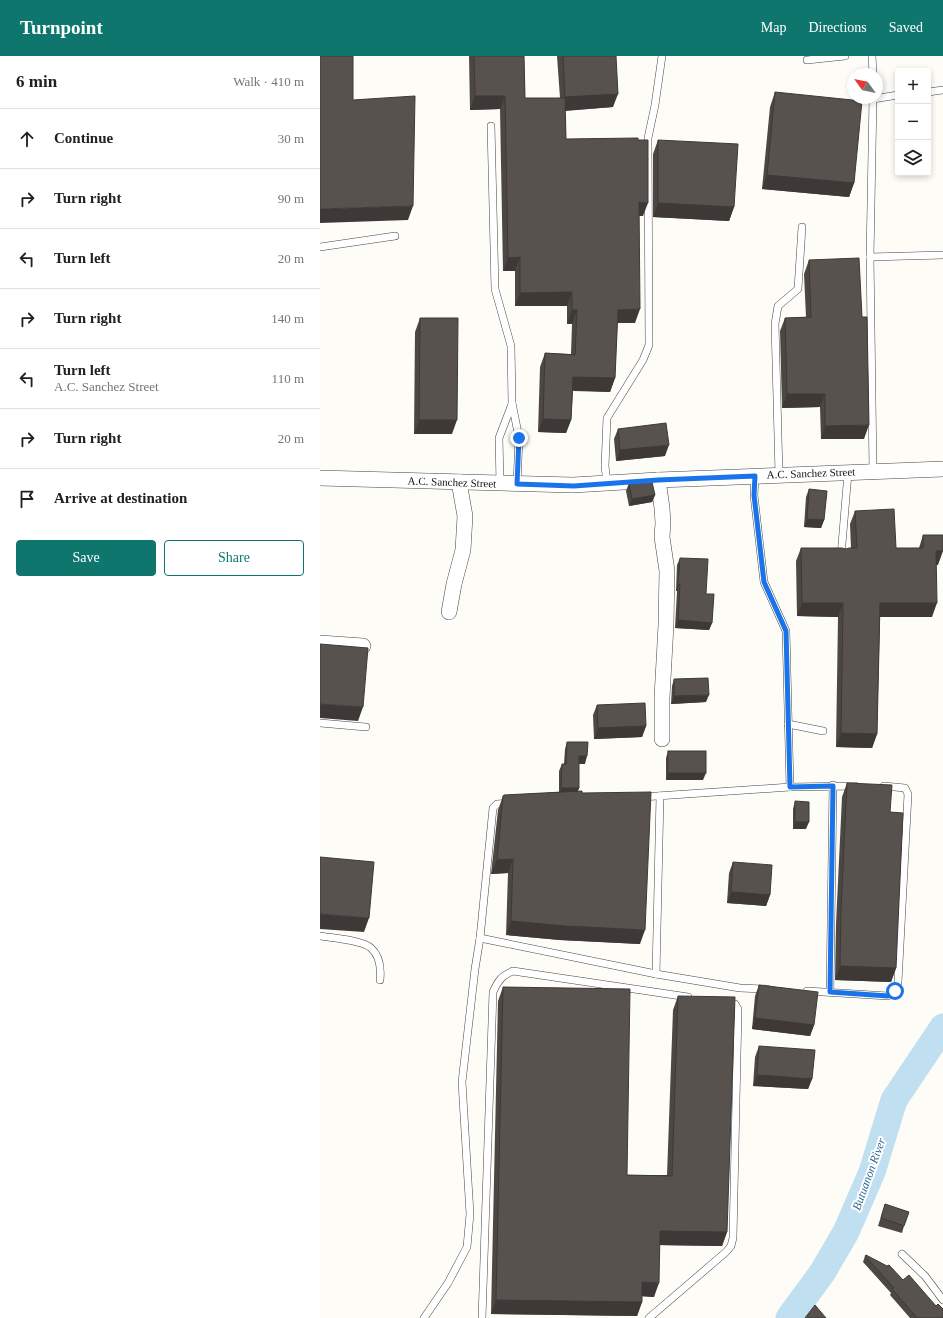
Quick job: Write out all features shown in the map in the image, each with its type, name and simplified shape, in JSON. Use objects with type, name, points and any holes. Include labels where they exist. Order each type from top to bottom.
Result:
[{"type":"street","name":"A.C. Sanchez Street","points":[[320,478],[574,486],[779,474],[848,473],[873,470],[943,468]]},
{"type":"street","points":[[658,480],[662,508],[662,537],[666,571],[666,625],[662,697],[662,739]]},
{"type":"street","points":[[449,612],[454,584],[463,550],[465,516],[459,482]]},
{"type":"street","points":[[320,643],[364,646]]},
{"type":"lane","points":[[607,483],[605,466],[607,418],[643,360],[649,346],[648,138],[655,106],[662,56]]},
{"type":"lane","points":[[807,60],[845,56]]},
{"type":"lane","points":[[872,56],[873,68]]},
{"type":"lane","points":[[931,92],[943,90]]},
{"type":"lane","points":[[883,97],[895,95]]},
{"type":"lane","points":[[872,104],[870,257],[873,470]]},
{"type":"lane","points":[[491,126],[496,289],[511,346],[512,403],[519,438],[517,484]]},
{"type":"lane","points":[[779,474],[775,324],[778,306],[798,289],[802,227]]},
{"type":"lane","points":[[320,247],[395,236]]},
{"type":"lane","points":[[870,257],[943,255]]},
{"type":"lane","points":[[500,483],[499,438],[512,403]]},
{"type":"lane","points":[[841,558],[848,473]]},
{"type":"lane","points":[[755,476],[754,495],[764,582],[786,631],[790,787]]},
{"type":"lane","points":[[320,723],[366,726]]},
{"type":"lane","points":[[788,724],[823,731]]},
{"type":"lane","points":[[830,992],[833,786]]},
{"type":"lane","points":[[632,797],[790,787],[862,786]]},
{"type":"lane","points":[[800,991],[888,996],[895,991],[898,982],[908,794],[905,788],[877,786]]},
{"type":"lane","points":[[656,974],[660,796]]},
{"type":"lane","points":[[424,1318],[448,1283],[467,1247],[470,1214],[462,1082],[480,938],[493,808],[497,804],[521,802]]},
{"type":"lane","points":[[320,936],[362,943],[372,948],[381,969],[380,980]]},
{"type":"lane","points":[[480,938],[656,974],[740,988],[777,990]]},
{"type":"lane","points":[[482,1318],[493,992],[496,984],[504,975],[513,971],[693,998]]},
{"type":"lane","points":[[649,1318],[726,1252],[731,1246],[733,1238],[738,1009],[733,1003],[717,1001]]},
{"type":"lane","points":[[902,1254],[925,1276],[943,1300]]},
{"type":"building","points":[[320,56],[353,56],[353,100],[415,96],[413,206],[320,209]]},
{"type":"building","points":[[474,56],[524,56],[525,98],[565,98],[566,139],[638,138],[638,140],[648,140],[648,203],[639,202],[640,309],[618,310],[615,378],[573,377],[571,420],[543,419],[545,353],[575,355],[577,310],[572,310],[572,292],[520,293],[520,257],[508,258],[505,96],[475,96]]},
{"type":"building","points":[[563,56],[616,56],[618,94],[565,97]]},
{"type":"building","points":[[775,92],[847,99],[847,104],[862,104],[854,183],[767,175]]},
{"type":"building","points":[[658,140],[738,144],[734,207],[658,203]]},
{"type":"building","points":[[859,258],[862,317],[867,317],[869,425],[825,426],[825,394],[787,394],[785,318],[811,317],[809,260]]},
{"type":"building","points":[[420,318],[458,318],[457,420],[419,420]]},
{"type":"building","points":[[666,423],[669,445],[620,450],[618,429]]},
{"type":"building","points":[[652,482],[655,495],[632,499],[629,483]]},
{"type":"building","points":[[809,489],[827,491],[824,520],[807,519]]},
{"type":"building","points":[[894,509],[896,548],[923,548],[923,535],[943,535],[943,551],[936,551],[937,603],[880,603],[877,734],[841,733],[843,603],[802,603],[801,548],[857,548],[855,511]]},
{"type":"building","points":[[680,558],[708,559],[706,594],[714,594],[712,623],[678,620]]},
{"type":"building","points":[[320,644],[368,648],[363,707],[320,704]]},
{"type":"building","points":[[708,678],[709,695],[674,696],[674,679]]},
{"type":"building","points":[[645,703],[646,726],[598,728],[597,705]]},
{"type":"building","points":[[567,742],[588,742],[587,756],[579,756],[579,788],[561,788],[562,764],[566,764]]},
{"type":"building","points":[[668,751],[706,751],[706,773],[668,773]]},
{"type":"building","points":[[847,783],[892,785],[890,812],[903,813],[896,968],[840,966]]},
{"type":"building","points":[[582,791],[582,793],[651,792],[645,930],[565,926],[511,921],[513,859],[497,860],[503,796]]},
{"type":"building","points":[[795,801],[809,802],[809,822],[795,822]]},
{"type":"building","points":[[320,857],[374,862],[369,918],[320,914]]},
{"type":"building","points":[[733,862],[772,865],[770,895],[731,892]]},
{"type":"building","points":[[759,985],[818,992],[814,1025],[755,1018]]},
{"type":"building","points":[[503,987],[630,989],[627,1175],[672,1176],[678,996],[735,997],[727,1232],[660,1231],[659,1283],[642,1282],[642,1302],[496,1300]]},
{"type":"building","points":[[759,1046],[815,1050],[812,1079],[757,1075]]},
{"type":"building","points":[[885,1204],[909,1212],[904,1226],[881,1218]]},
{"type":"building","points":[[866,1255],[887,1266],[889,1265],[903,1280],[909,1275],[936,1306],[938,1304],[943,1309],[943,1318],[917,1318],[892,1289],[894,1288],[865,1256]]},
{"type":"building","points":[[815,1305],[826,1318],[805,1318]]},
{"type":"waterway","name":"Butuanon River","points":[[789,1318],[822,1273],[846,1232],[872,1172],[894,1100],[943,1027]]},
{"type":"route","points":[[519,438],[517,484],[574,486],[658,480],[755,476],[754,495],[764,582],[786,631],[790,787],[833,786],[830,992],[888,996],[895,991]]}]
